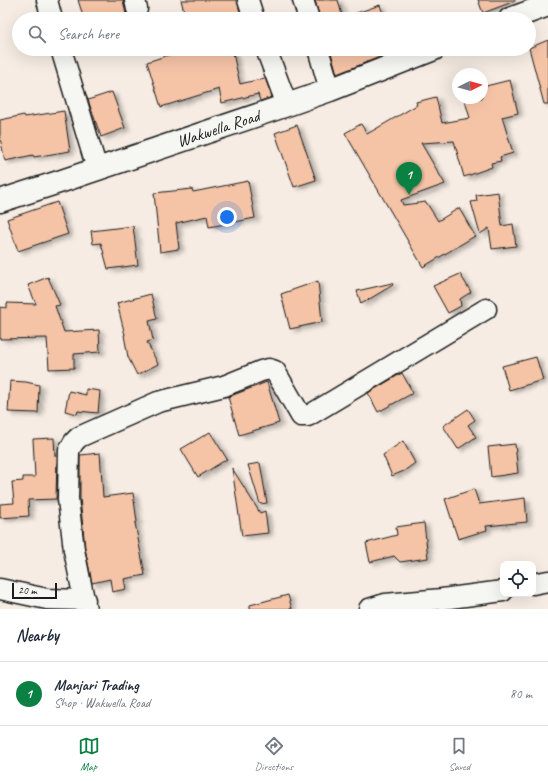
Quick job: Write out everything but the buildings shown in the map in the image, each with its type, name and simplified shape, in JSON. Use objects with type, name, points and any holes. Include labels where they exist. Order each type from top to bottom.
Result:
[{"type":"main road","points":[[529,12],[548,5]]},
{"type":"main road","name":"Wakwella Road","points":[[0,201],[287,105],[330,90],[416,56]]},
{"type":"street","points":[[46,0],[50,12]]},
{"type":"street","points":[[248,0],[252,12]]},
{"type":"street","points":[[303,0],[307,12]]},
{"type":"street","points":[[63,56],[97,169]]},
{"type":"street","points":[[269,56],[287,105]]},
{"type":"street","points":[[320,56],[330,90]]},
{"type":"street","points":[[0,589],[85,605],[74,550],[68,499],[70,450],[79,437],[158,402],[224,386],[269,369],[275,371],[301,416],[308,416],[486,309]]},
{"type":"street","points":[[536,583],[548,581]]},
{"type":"street","points":[[369,609],[385,604],[442,599],[500,591]]},
{"type":"place","name":"Manjari Trading","points":[[409,195]]}]
